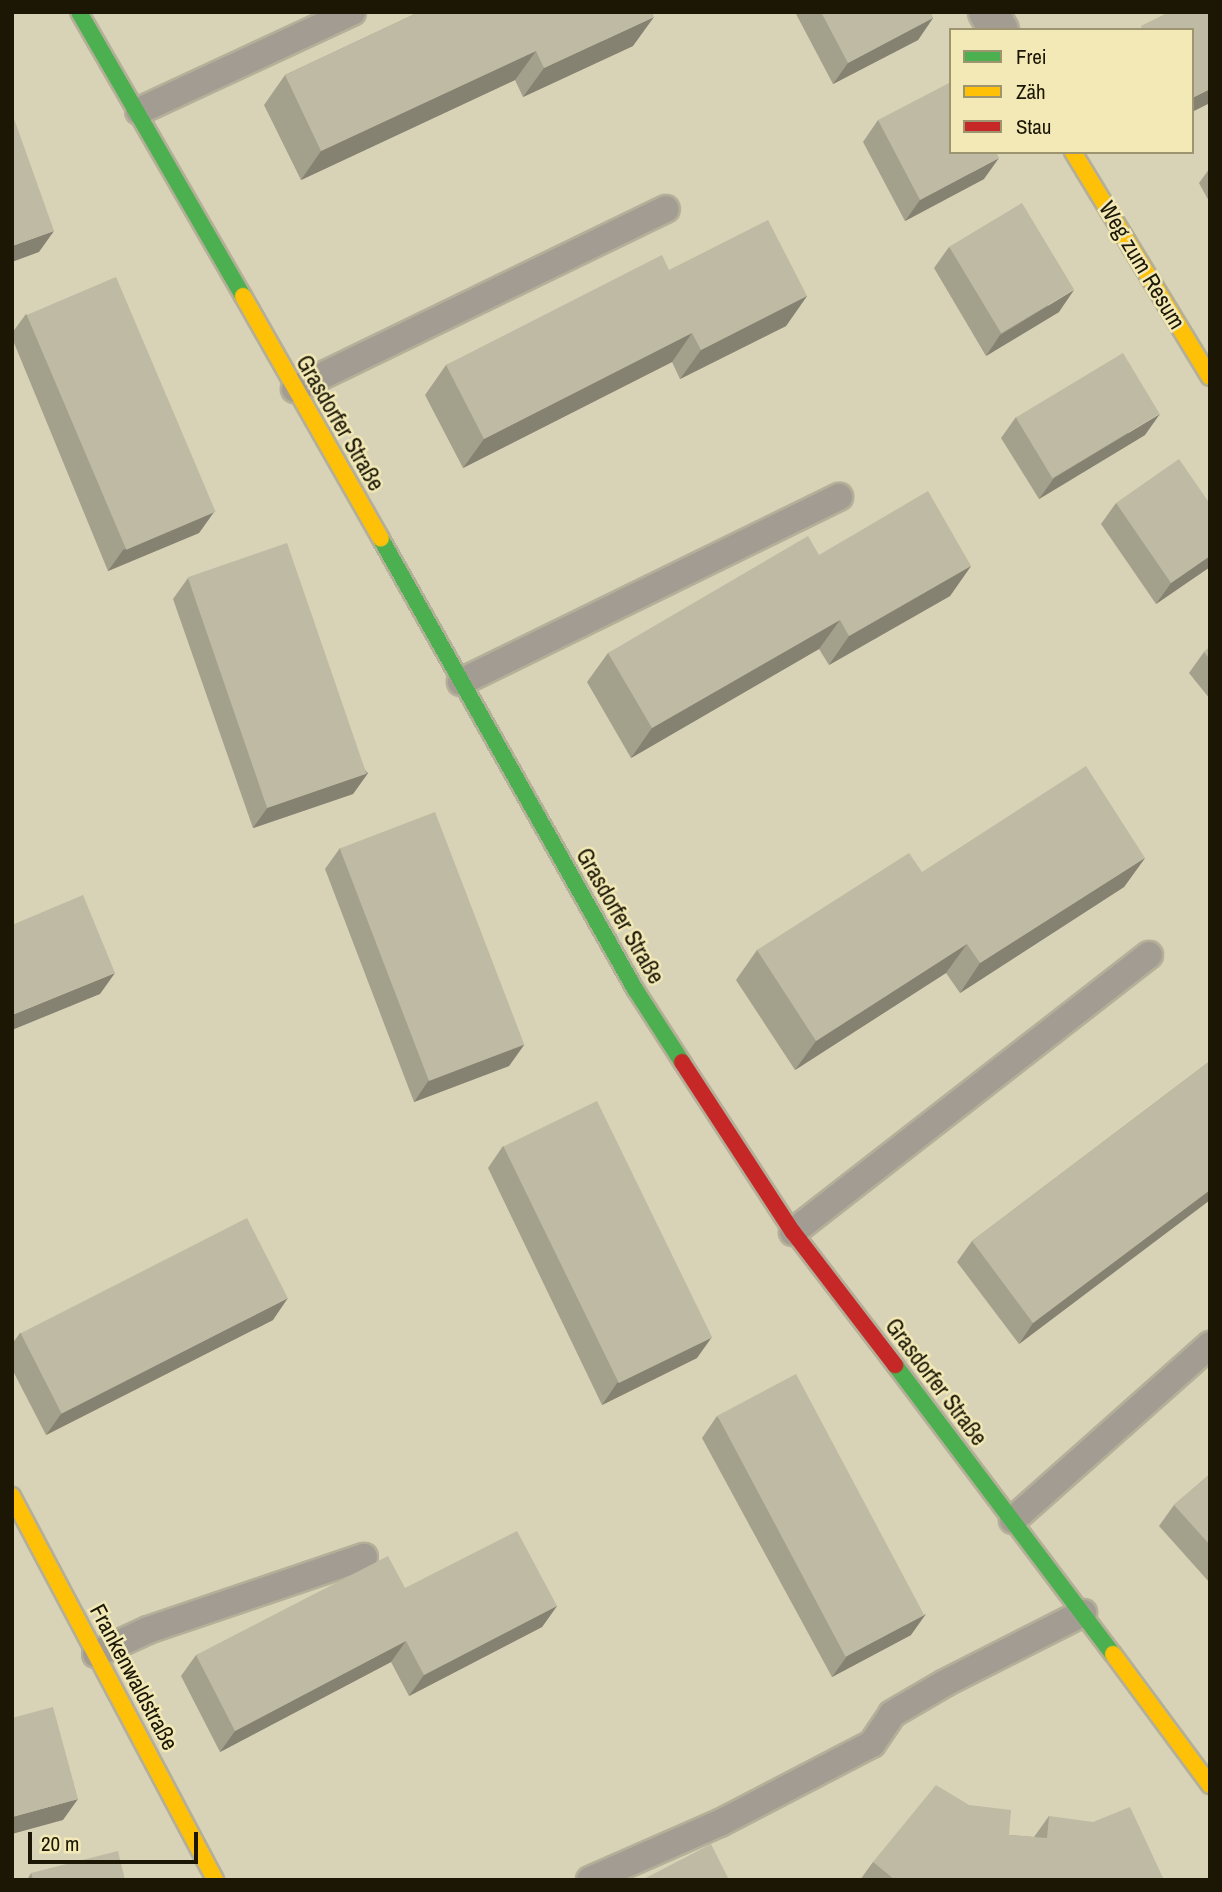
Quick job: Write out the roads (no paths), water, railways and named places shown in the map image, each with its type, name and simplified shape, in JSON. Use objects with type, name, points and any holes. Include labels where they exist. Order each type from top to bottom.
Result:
[{"type":"street","name":"Grasdorfer Straße","points":[[79,12],[139,111],[635,989],[793,1232],[1013,1520],[1210,1785]]},
{"type":"street","points":[[988,12],[998,28]]},
{"type":"street","name":"Weg zum Resum","points":[[1074,154],[1210,377]]},
{"type":"street","name":"Frankenwaldstraße","points":[[12,1496],[215,1880]]},
{"type":"lane","points":[[139,111],[352,12]]},
{"type":"lane","points":[[295,389],[666,209]]},
{"type":"lane","points":[[461,682],[839,496]]},
{"type":"lane","points":[[793,1232],[1150,955]]},
{"type":"lane","points":[[1013,1520],[1210,1345]]},
{"type":"lane","points":[[96,1654],[148,1630],[364,1557]]},
{"type":"lane","points":[[590,1880],[720,1823],[872,1744],[892,1714],[945,1683],[1083,1613]]}]
